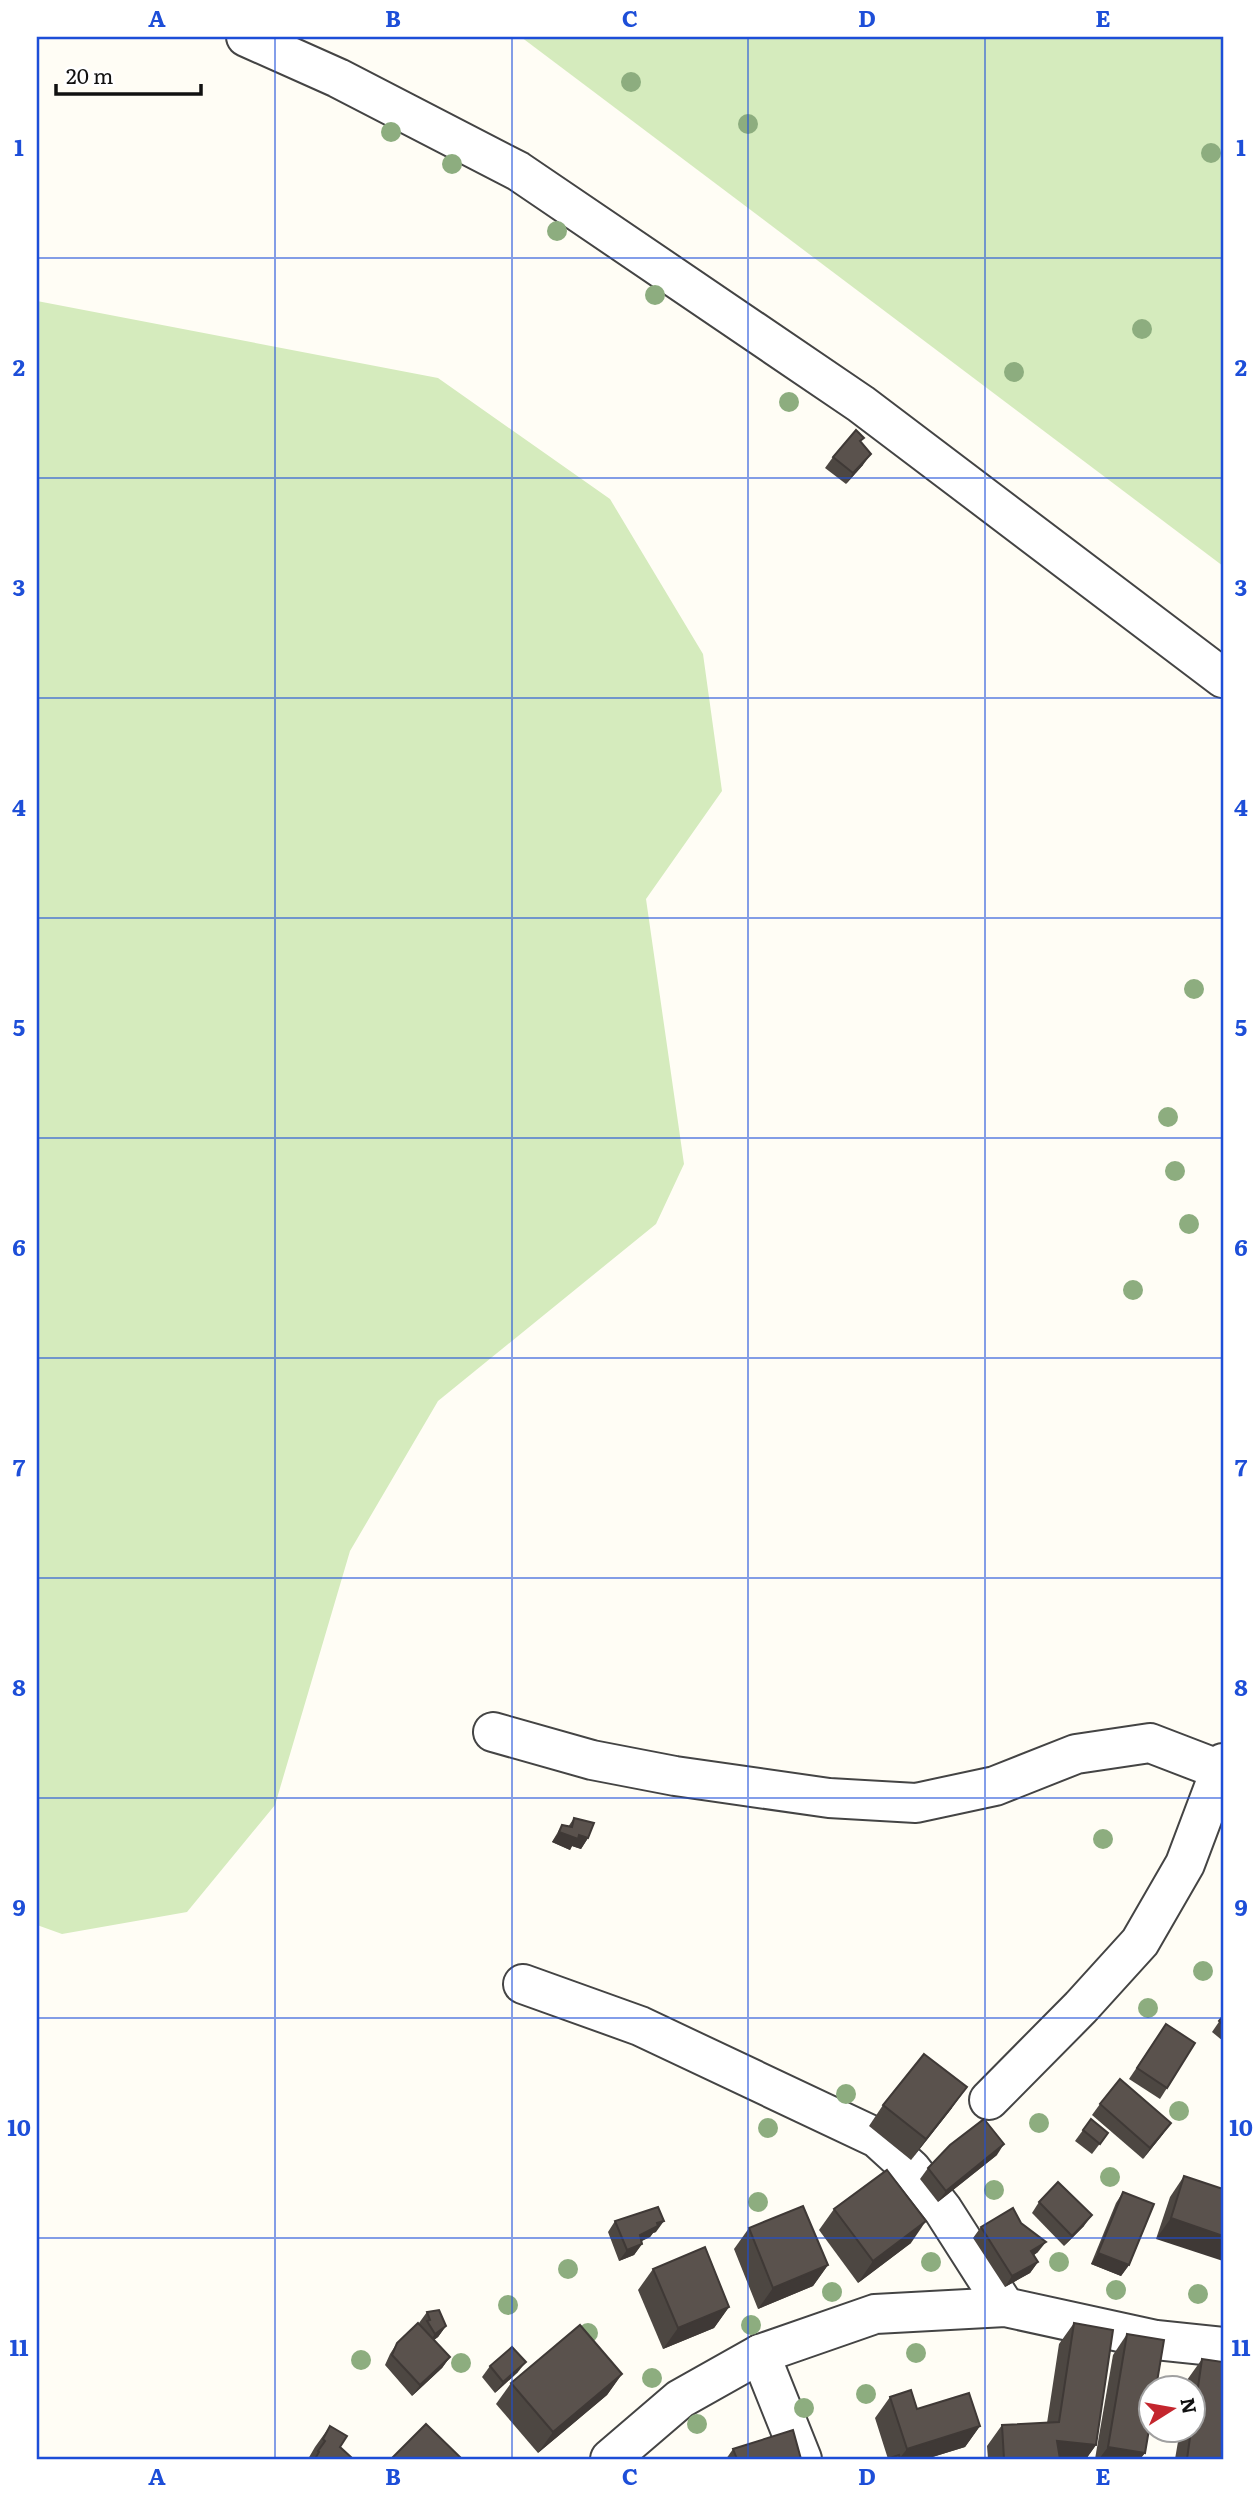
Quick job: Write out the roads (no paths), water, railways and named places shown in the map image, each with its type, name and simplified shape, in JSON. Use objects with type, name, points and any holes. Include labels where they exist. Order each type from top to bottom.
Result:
[{"type":"street","points":[[246,37],[338,78],[518,171],[861,404],[1223,678]]},
{"type":"street","points":[[493,1732],[592,1759],[675,1776],[829,1798],[916,1803],[995,1786],[1076,1754],[1150,1743],[1223,1768],[1185,1864],[1140,1942],[1081,2007],[989,2100]]},
{"type":"street","points":[[523,1984],[640,2026],[877,2138],[911,2169],[943,2210],[1005,2307]]},
{"type":"street","points":[[610,2459],[680,2399],[760,2354],[875,2314],[1005,2307],[1156,2340],[1223,2347]]},
{"type":"street","points":[[760,2354],[802,2459]]}]
